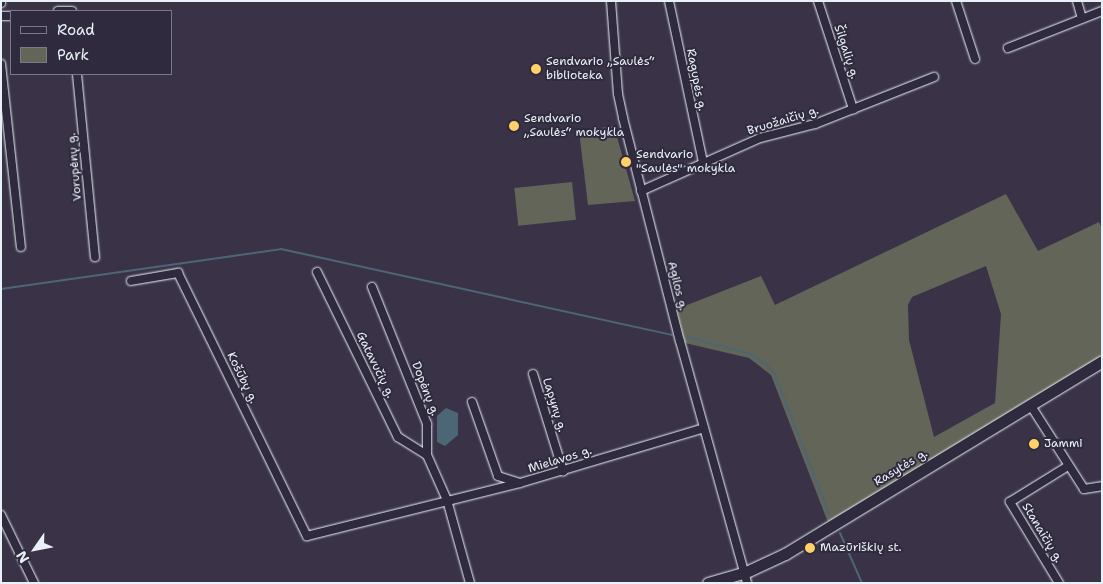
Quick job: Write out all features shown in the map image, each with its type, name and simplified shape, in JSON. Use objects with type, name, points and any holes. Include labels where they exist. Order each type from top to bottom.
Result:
[{"type":"main road","name":"Rasytės g.","points":[[708,583],[746,578],[1102,362]]},
{"type":"street","name":"Agilos g.","points":[[611,1],[618,94],[641,191],[746,578]]},
{"type":"street","name":"Ragupės g.","points":[[668,1],[703,163]]},
{"type":"street","name":"Šilgalių g.","points":[[818,1],[854,109]]},
{"type":"street","points":[[956,1],[975,59]]},
{"type":"street","points":[[1077,1],[1082,18]]},
{"type":"street","points":[[1008,48],[1102,11]]},
{"type":"street","points":[[1,64],[21,247]]},
{"type":"street","name":"Vorupėnų g.","points":[[78,75],[94,258]]},
{"type":"street","name":"Bruožaičių g.","points":[[641,191],[760,138],[803,128],[934,77]]},
{"type":"street","name":"Gatavučių g.","points":[[317,272],[398,437],[427,456]]},
{"type":"street","name":"Košūbų g.","points":[[131,281],[178,273],[307,536],[447,500]]},
{"type":"street","name":"Dopėnų g.","points":[[372,287],[427,424],[427,456],[447,500],[470,583]]},
{"type":"street","name":"Lapynų g.","points":[[533,374],[563,471]]},
{"type":"street","name":"Mielavos g.","points":[[472,402],[498,476],[520,483],[704,428]]},
{"type":"street","points":[[1031,406],[1084,489],[1102,486]]},
{"type":"street","name":"Stanaičių g.","points":[[1059,583],[1010,502],[1068,466]]},
{"type":"street","points":[[447,500],[520,483]]},
{"type":"street","points":[[1,515],[34,583]]},
{"type":"green space","points":[[614,126],[635,201],[588,205],[579,131]]},
{"type":"green space","points":[[572,182],[576,220],[518,226],[514,188]]},
{"type":"green space","points":[[1006,194],[1038,251],[1099,222],[1102,229],[1102,356],[829,525],[771,375],[749,358],[685,343],[677,309],[761,276],[775,305]],"holes":[[[986,266],[1001,314],[995,403],[934,437],[909,340],[908,305],[912,297]]]},
{"type":"water","points":[[446,408],[458,413],[458,435],[445,446],[437,442],[437,416]]},
{"type":"waterway","points":[[1,289],[281,249],[672,335]]},
{"type":"waterway","points":[[687,337],[751,354],[768,366],[775,375],[829,514]]},
{"type":"waterway","points":[[840,533],[862,583]]},
{"type":"place","name":"Sendvario „Saulės“ biblioteka","points":[[536,69]]},
{"type":"place","name":"Sendvario „Saulės“ mokykla","points":[[514,126]]},
{"type":"place","name":"Sendvario \"Saulės\" mokykla","points":[[626,162]]},
{"type":"place","name":"Jammi","points":[[1034,444]]},
{"type":"place","name":"Mazūriškių st.","points":[[810,548]]}]
